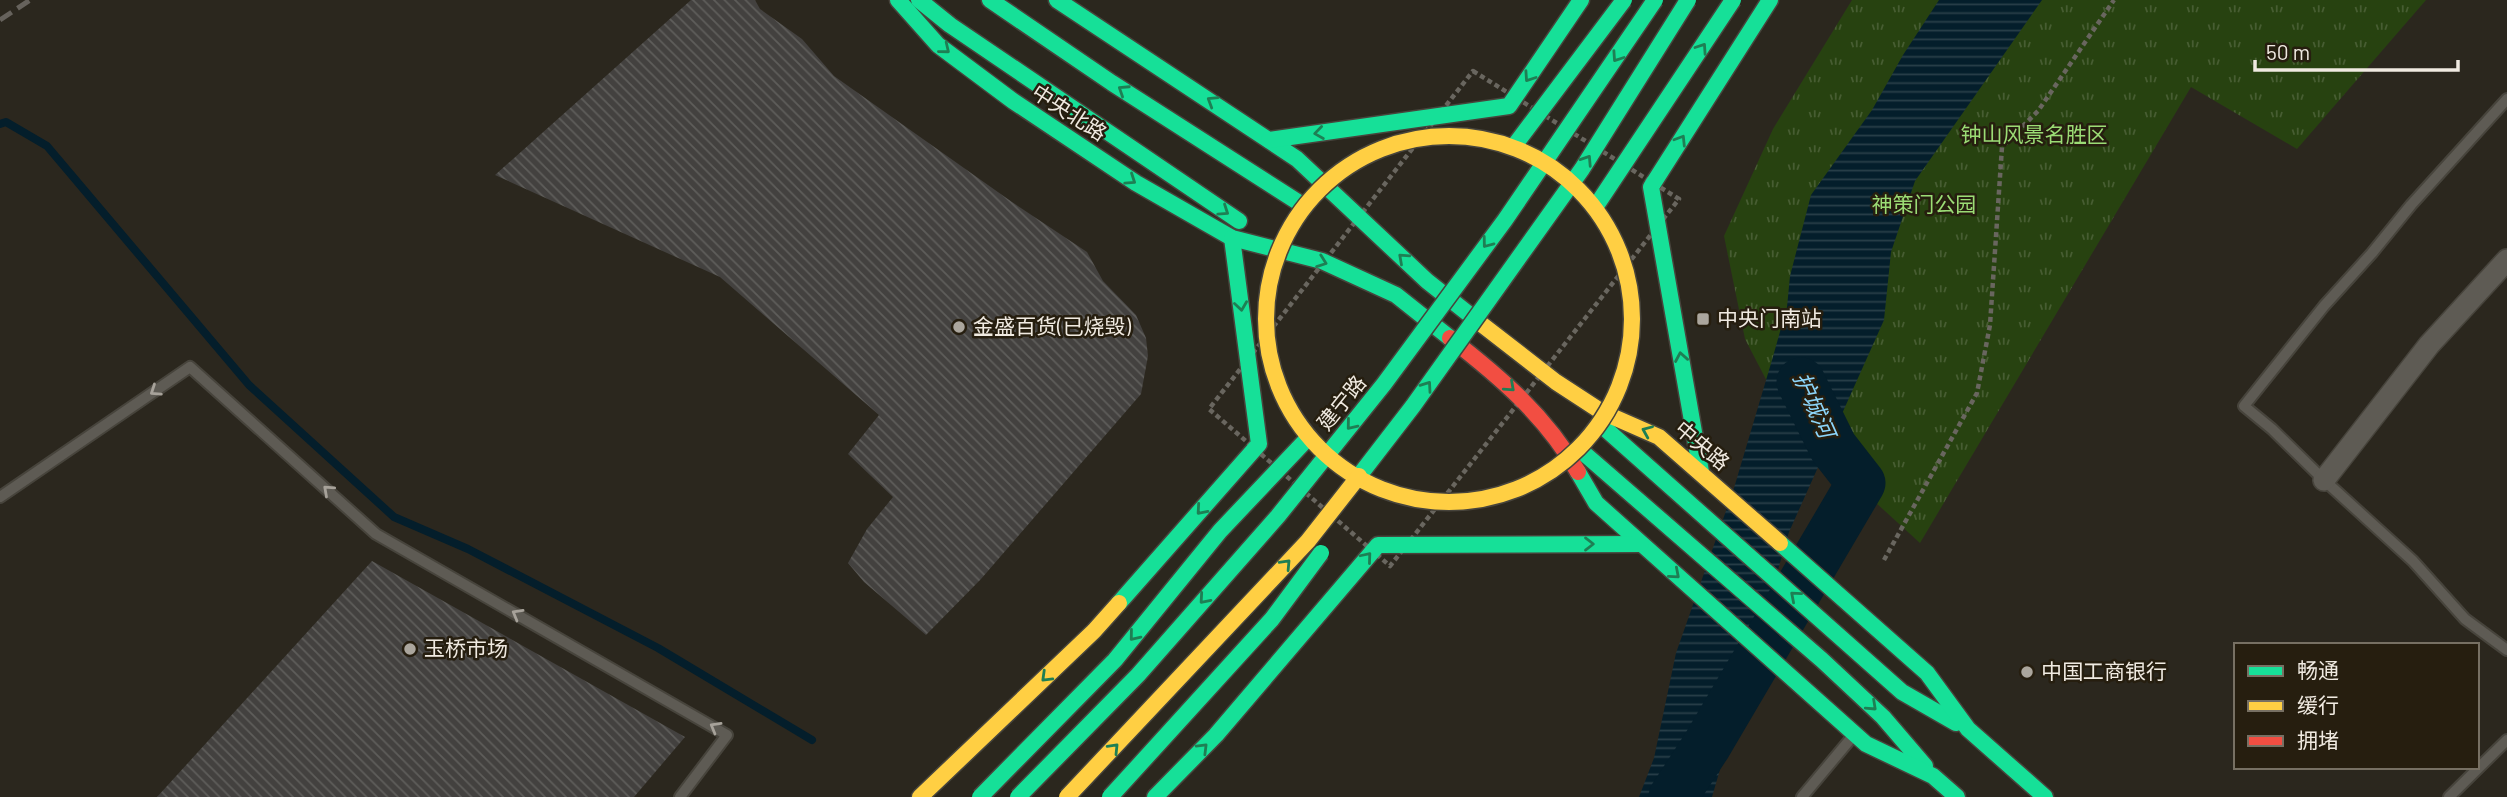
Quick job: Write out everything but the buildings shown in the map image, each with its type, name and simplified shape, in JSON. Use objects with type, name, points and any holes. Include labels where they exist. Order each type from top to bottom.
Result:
[{"type":"main road","name":"中央北路","points":[[898,0],[938,45],[1013,101],[1136,183],[1232,238]]},
{"type":"main road","points":[[919,0],[950,25],[1279,248]]},
{"type":"main road","points":[[990,0],[1304,206]]},
{"type":"main road","points":[[1057,0],[1269,139],[1509,106],[1581,0]]},
{"type":"main road","points":[[1514,146],[1624,0]]},
{"type":"main road","name":"建宁路","points":[[1018,797],[1138,675],[1303,486],[1384,384],[1505,219],[1655,0]]},
{"type":"main road","points":[[1067,797],[1308,541],[1413,406],[1582,169],[1688,0]]},
{"type":"main road","points":[[1596,206],[1733,0]]},
{"type":"main road","points":[[1701,472],[1651,187],[1770,0]]},
{"type":"main road","points":[[1457,134],[1514,146],[1559,170],[1596,206],[1623,257],[1633,314],[1625,372],[1600,424],[1579,449],[1534,482],[1481,500],[1425,501],[1368,491],[1308,438],[1281,395],[1267,347],[1267,297],[1279,248],[1304,206],[1346,166],[1399,141],[1457,134]]},
{"type":"main road","name":"中央路","points":[[1269,139],[1297,159],[1427,281],[1556,382],[1602,412],[1660,437],[1927,673],[1968,729],[2045,797]]},
{"type":"main road","points":[[920,797],[1094,631],[1259,443],[1232,238],[1322,261],[1396,295],[1521,397],[1546,425],[1571,460],[1596,503],[1641,544],[1866,744],[1933,776]]},
{"type":"main road","points":[[1600,424],[1902,692],[1968,729]]},
{"type":"main road","points":[[981,797],[1115,660],[1220,531],[1308,438]]},
{"type":"main road","points":[[1579,449],[1822,660],[1883,717],[1933,776],[1957,797]]},
{"type":"main road","points":[[1110,797],[1272,620],[1330,541]]},
{"type":"main road","points":[[1156,797],[1216,735],[1378,545],[1641,544]]},
{"type":"street","points":[[2323,480],[2429,345],[2507,260]]},
{"type":"lane","points":[[2507,99],[2324,306],[2244,406],[2413,561],[2465,619],[2507,650]]},
{"type":"lane","points":[[0,497],[190,367],[376,534],[727,734],[680,797]]},
{"type":"lane","points":[[1802,797],[1855,733]]},
{"type":"lane","points":[[2479,768],[2507,740]]},
{"type":"lane","points":[[2449,797],[2477,769]]},
{"type":"path","points":[[1884,560],[1977,393],[1990,326],[2002,147],[2038,111],[2114,0]]},
{"type":"green space","name":"神策门公园","points":[[1852,0],[2426,0],[2297,149],[2191,87],[1920,543],[1863,491],[1846,490],[1841,470],[1806,438],[1772,391],[1745,339],[1724,236],[1773,129]]},
{"type":"water","points":[[1939,0],[2042,0],[1915,181],[1891,252],[1884,320],[1789,532],[1712,797],[1639,797],[1654,758],[1676,653],[1734,488],[1772,360],[1787,307],[1790,276],[1811,195],[1872,110],[1903,55]]},
{"type":"waterway","points":[[0,124],[6,122],[47,146],[249,385],[394,517],[468,549],[658,648],[812,740]]},
{"type":"waterway","name":"护城河","points":[[1673,797],[1707,745],[1861,483],[1833,447],[1801,382]]},
{"type":"railway","points":[[0,20],[30,0]]},
{"type":"traffic: fast","points":[[898,0],[938,45],[1013,101],[1136,183],[1232,238],[1322,261],[1396,295],[1450,338]]},
{"type":"traffic: fast","points":[[919,0],[950,25],[1239,221]]},
{"type":"traffic: fast","points":[[990,0],[1112,83],[1304,206]]},
{"type":"traffic: fast","points":[[1057,0],[1297,159],[1427,281],[1480,323]]},
{"type":"traffic: fast","points":[[1269,140],[1509,106],[1581,0]]},
{"type":"traffic: fast","points":[[1514,146],[1624,0]]},
{"type":"traffic: fast","points":[[1018,797],[1138,675],[1278,516],[1384,384],[1505,220],[1655,0]]},
{"type":"traffic: fast","points":[[1359,476],[1413,406],[1582,169],[1688,0]]},
{"type":"traffic: fast","points":[[1596,206],[1733,0]]},
{"type":"traffic: fast","points":[[1701,472],[1651,187],[1770,0]]},
{"type":"traffic: fast","points":[[1119,603],[1259,444],[1232,238]]},
{"type":"traffic: fast","points":[[1600,424],[1902,692],[1956,723]]},
{"type":"traffic: fast","points":[[980,797],[1115,660],[1220,531],[1308,438]]},
{"type":"traffic: fast","points":[[1579,449],[1822,660],[1883,717],[1925,766]]},
{"type":"traffic: fast","points":[[1578,472],[1596,503],[1866,744],[1933,776],[1957,797]]},
{"type":"traffic: fast","points":[[1780,543],[1927,673],[1968,729],[2045,797]]},
{"type":"traffic: fast","points":[[1155,797],[1216,735],[1378,545],[1641,544]]},
{"type":"traffic: fast","points":[[1110,797],[1272,619],[1321,553]]},
{"type":"traffic: slow","points":[[1449,136],[1485,140],[1519,150],[1551,167],[1578,190],[1601,217],[1618,249],[1628,283],[1632,319],[1628,355],[1618,389],[1601,421],[1578,448],[1551,471],[1519,488],[1485,498],[1449,502],[1413,498],[1379,488],[1347,471],[1320,448],[1297,421],[1280,389],[1270,355],[1266,319],[1270,283],[1280,249],[1297,217],[1320,190],[1347,167],[1379,150],[1413,140],[1449,136]]},
{"type":"traffic: slow","points":[[1480,323],[1556,382],[1602,412],[1659,437],[1780,543]]},
{"type":"traffic: slow","points":[[1067,797],[1308,541],[1359,476]]},
{"type":"traffic: slow","points":[[920,797],[1094,631],[1119,603]]},
{"type":"traffic: jam","points":[[1450,338],[1537,415],[1578,472]]},
{"type":"place","name":"中央门南站","points":[[1703,319]]},
{"type":"place","name":"金盛百货(已烧毁)","points":[[959,327]]},
{"type":"place","name":"玉桥市场","points":[[410,649]]},
{"type":"place","name":"中国工商银行","points":[[2027,672]]},
{"type":"park label","name":"钟山风景名胜区","points":[[2034,135]]}]
